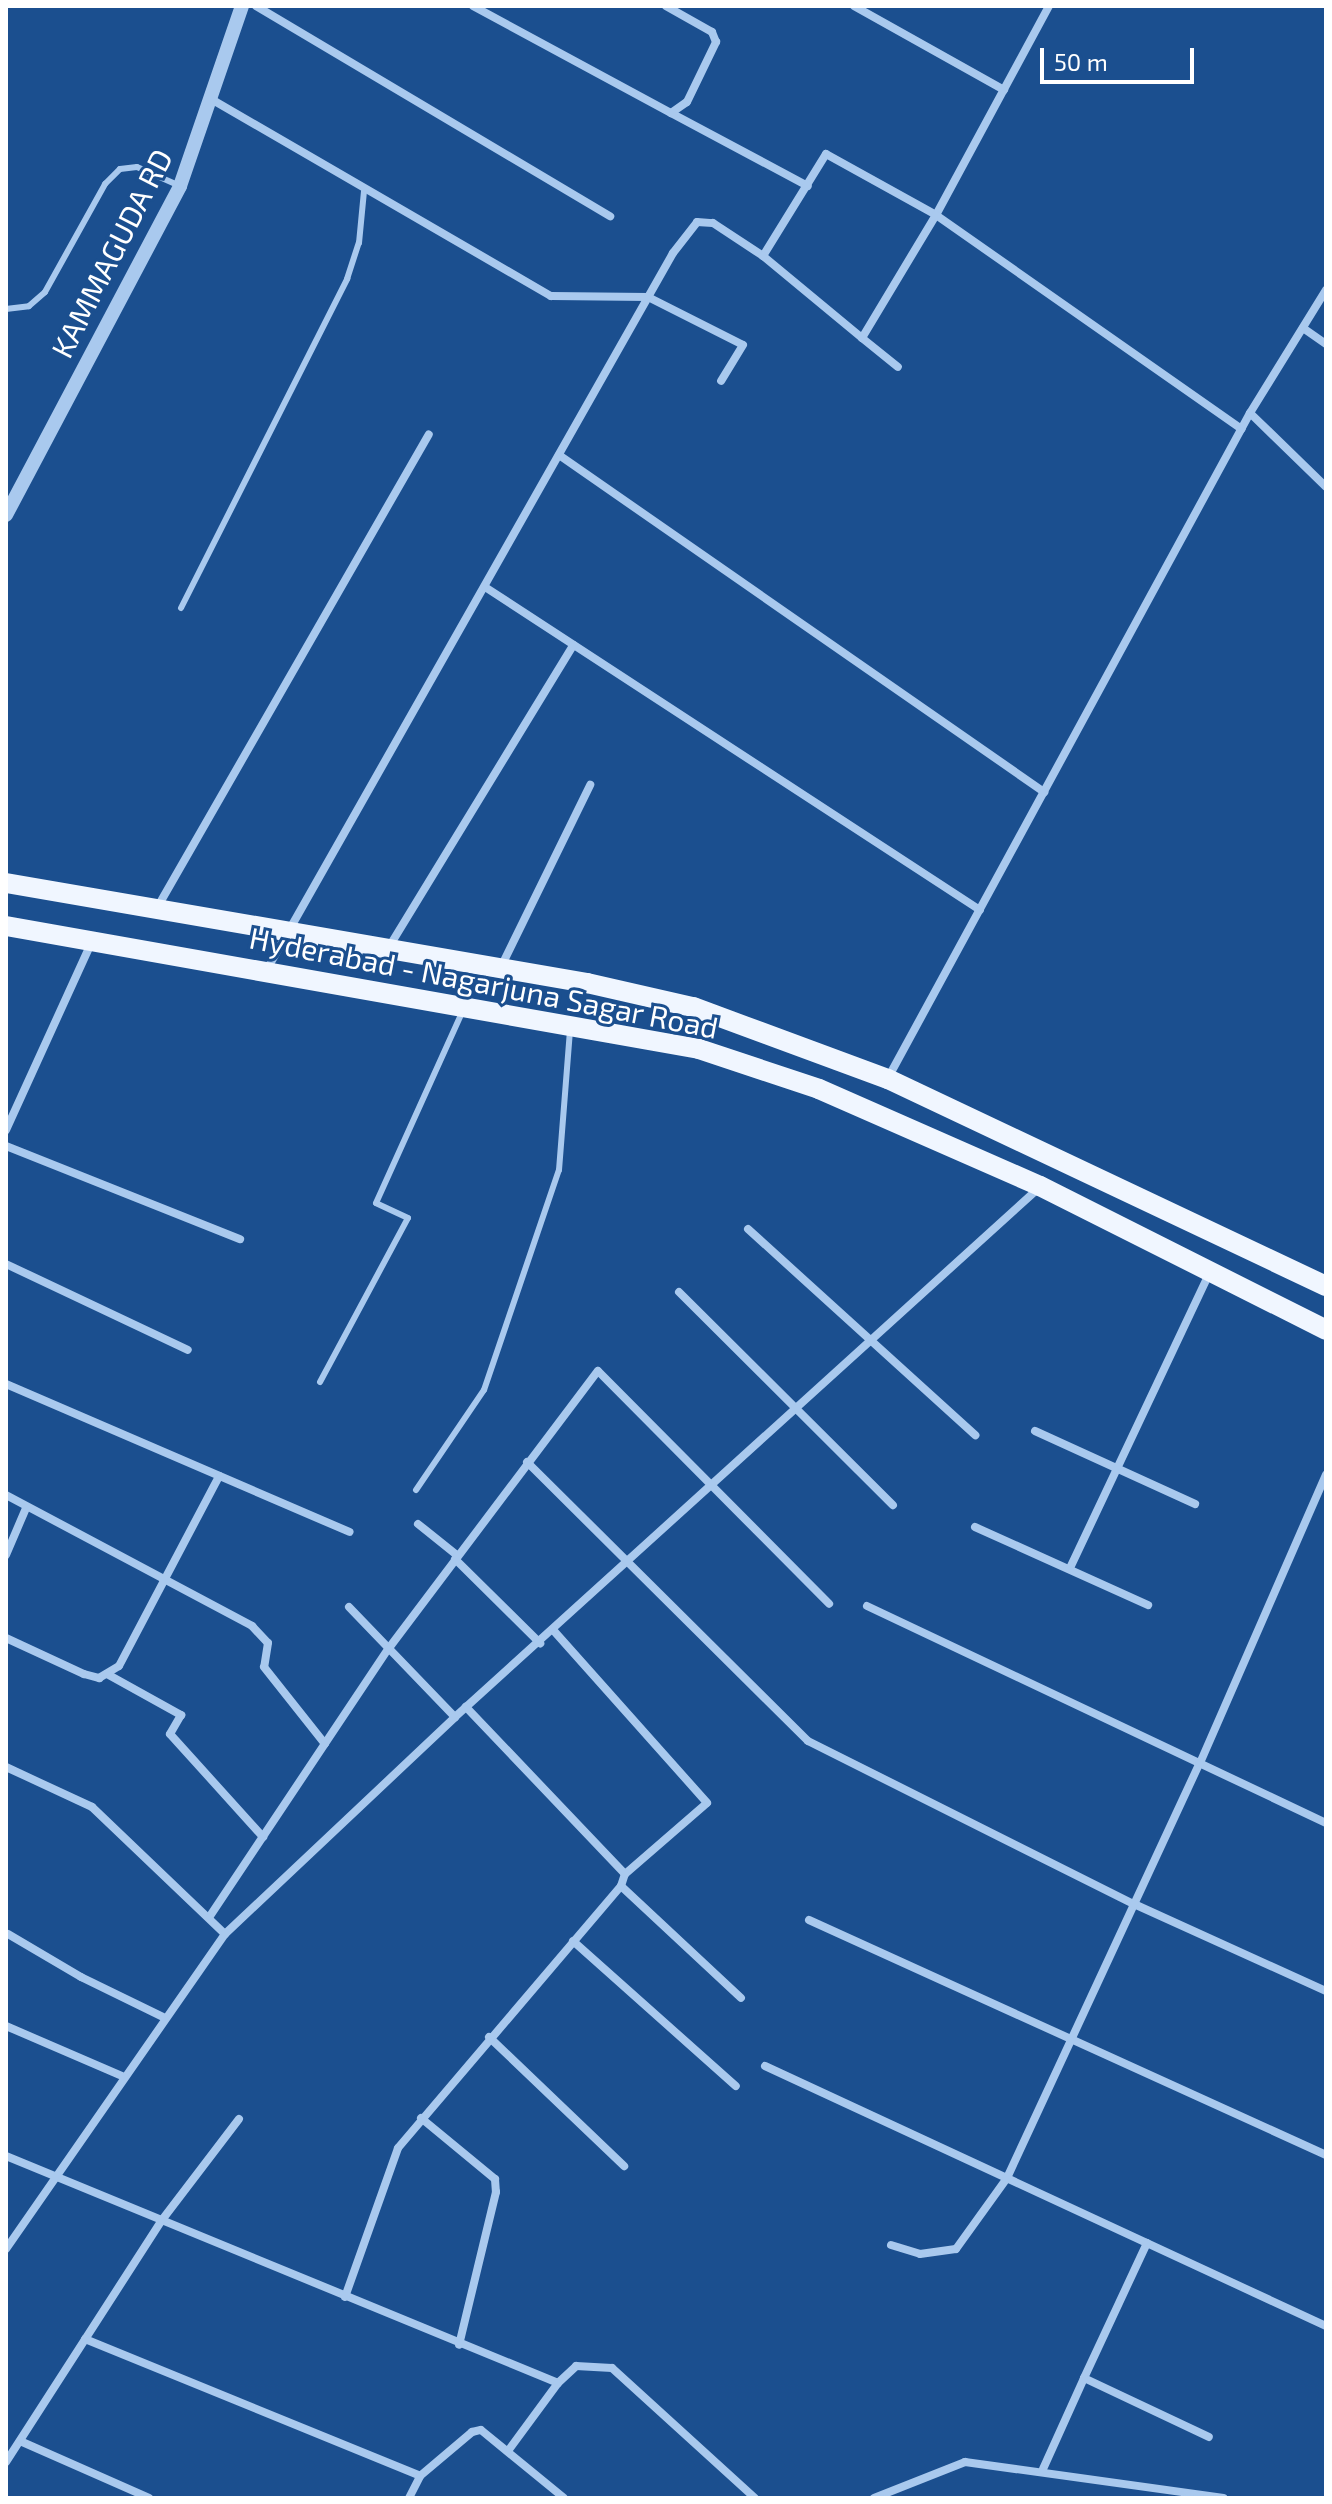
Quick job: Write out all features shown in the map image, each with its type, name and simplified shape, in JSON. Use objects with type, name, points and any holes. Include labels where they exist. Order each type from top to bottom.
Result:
[{"type":"main road","name":"Hyderabad - Nagarjuna Sagar Road","points":[[6,883],[284,933],[388,947],[693,1007],[888,1079],[1326,1286]]},
{"type":"main road","name":"Hyderabad - Nagarjuna Sagar Road","points":[[6,926],[571,1022],[699,1049],[819,1089],[1040,1186],[1326,1330]]},
{"type":"street","name":"KAMMAGUDA RD","points":[[6,515],[180,186],[242,6]]},
{"type":"street","points":[[256,6],[610,216]]},
{"type":"street","points":[[473,6],[808,186]]},
{"type":"street","points":[[666,6],[712,32],[716,42],[687,102],[671,113]]},
{"type":"street","points":[[854,6],[1004,90]]},
{"type":"street","points":[[862,338],[936,215],[1049,6]]},
{"type":"street","points":[[211,99],[364,191],[551,296],[648,297],[743,345],[721,381]]},
{"type":"street","points":[[763,256],[826,154],[936,215],[1242,429]]},
{"type":"street","points":[[266,971],[284,933],[485,587],[648,297],[697,222],[713,223],[763,256],[898,367]]},
{"type":"street","points":[[888,1079],[1250,413],[1326,290]]},
{"type":"street","points":[[1303,328],[1326,344]]},
{"type":"street","points":[[1250,413],[1326,487]]},
{"type":"street","points":[[156,909],[429,434]]},
{"type":"street","points":[[559,455],[1044,792]]},
{"type":"street","points":[[485,587],[980,910]]},
{"type":"street","points":[[388,947],[573,645]]},
{"type":"street","points":[[501,968],[590,785]]},
{"type":"street","points":[[6,1130],[93,940]]},
{"type":"street","points":[[6,1146],[240,1239]]},
{"type":"street","points":[[6,2249],[163,2017],[225,1934],[455,1717],[627,1565],[1040,1186]]},
{"type":"street","points":[[748,1229],[975,1435]]},
{"type":"street","points":[[6,1264],[188,1350]]},
{"type":"street","points":[[1070,1568],[1114,1468],[1210,1271]]},
{"type":"street","points":[[679,1292],[893,1505]]},
{"type":"street","points":[[210,1916],[389,1648],[598,1371],[829,1604]]},
{"type":"street","points":[[6,1384],[350,1532]]},
{"type":"street","points":[[1035,1431],[1195,1504]]},
{"type":"street","points":[[527,1462],[627,1565],[808,1741],[1134,1904],[1326,1991]]},
{"type":"street","points":[[891,2245],[920,2254],[956,2249],[1007,2178],[1200,1763],[1326,1474]]},
{"type":"street","points":[[107,1674],[119,1666],[219,1476]]},
{"type":"street","points":[[6,1495],[164,1583],[252,1626],[268,1643],[264,1667],[325,1744]]},
{"type":"street","points":[[6,1555],[26,1508]]},
{"type":"street","points":[[418,1524],[540,1643]]},
{"type":"street","points":[[975,1527],[1148,1605]]},
{"type":"street","points":[[867,1606],[1326,1823]]},
{"type":"street","points":[[349,1607],[455,1717]]},
{"type":"street","points":[[345,2297],[390,2164],[421,2118],[621,1886],[625,1874],[707,1803],[554,1631]]},
{"type":"street","points":[[6,1638],[84,1674],[107,1674],[181,1715],[170,1734],[263,1837]]},
{"type":"street","points":[[466,1707],[625,1874]]},
{"type":"street","points":[[6,1767],[92,1807],[210,1916],[225,1934]]},
{"type":"street","points":[[621,1886],[741,1998]]},
{"type":"street","points":[[809,1920],[1326,2155]]},
{"type":"street","points":[[7,1935],[81,1977],[163,2017]]},
{"type":"street","points":[[573,1941],[736,2086]]},
{"type":"street","points":[[6,2026],[122,2076]]},
{"type":"street","points":[[489,2037],[624,2166]]},
{"type":"street","points":[[765,2066],[1326,2326]]},
{"type":"street","points":[[421,2118],[495,2179],[496,2192],[459,2345]]},
{"type":"street","points":[[6,2462],[162,2220],[239,2119]]},
{"type":"street","points":[[6,2156],[459,2345],[558,2383]]},
{"type":"street","points":[[1043,2469],[1147,2243]]},
{"type":"street","points":[[85,2339],[420,2476]]},
{"type":"street","points":[[508,2451],[558,2383],[576,2366],[612,2368],[755,2498]]},
{"type":"street","points":[[1084,2378],[1209,2437]]},
{"type":"street","points":[[409,2498],[420,2476],[472,2432],[481,2430],[564,2498]]},
{"type":"street","points":[[20,2441],[149,2498]]},
{"type":"street","points":[[874,2498],[965,2462],[1043,2469],[1224,2498]]},
{"type":"lane","points":[[6,309],[29,306],[45,292],[105,184],[120,169],[137,167],[180,186]]},
{"type":"lane","points":[[181,608],[347,279],[359,243],[364,191]]},
{"type":"lane","points":[[320,1382],[408,1218],[376,1203],[466,1005]]},
{"type":"lane","points":[[416,1490],[484,1390],[559,1170],[571,1022]]}]
